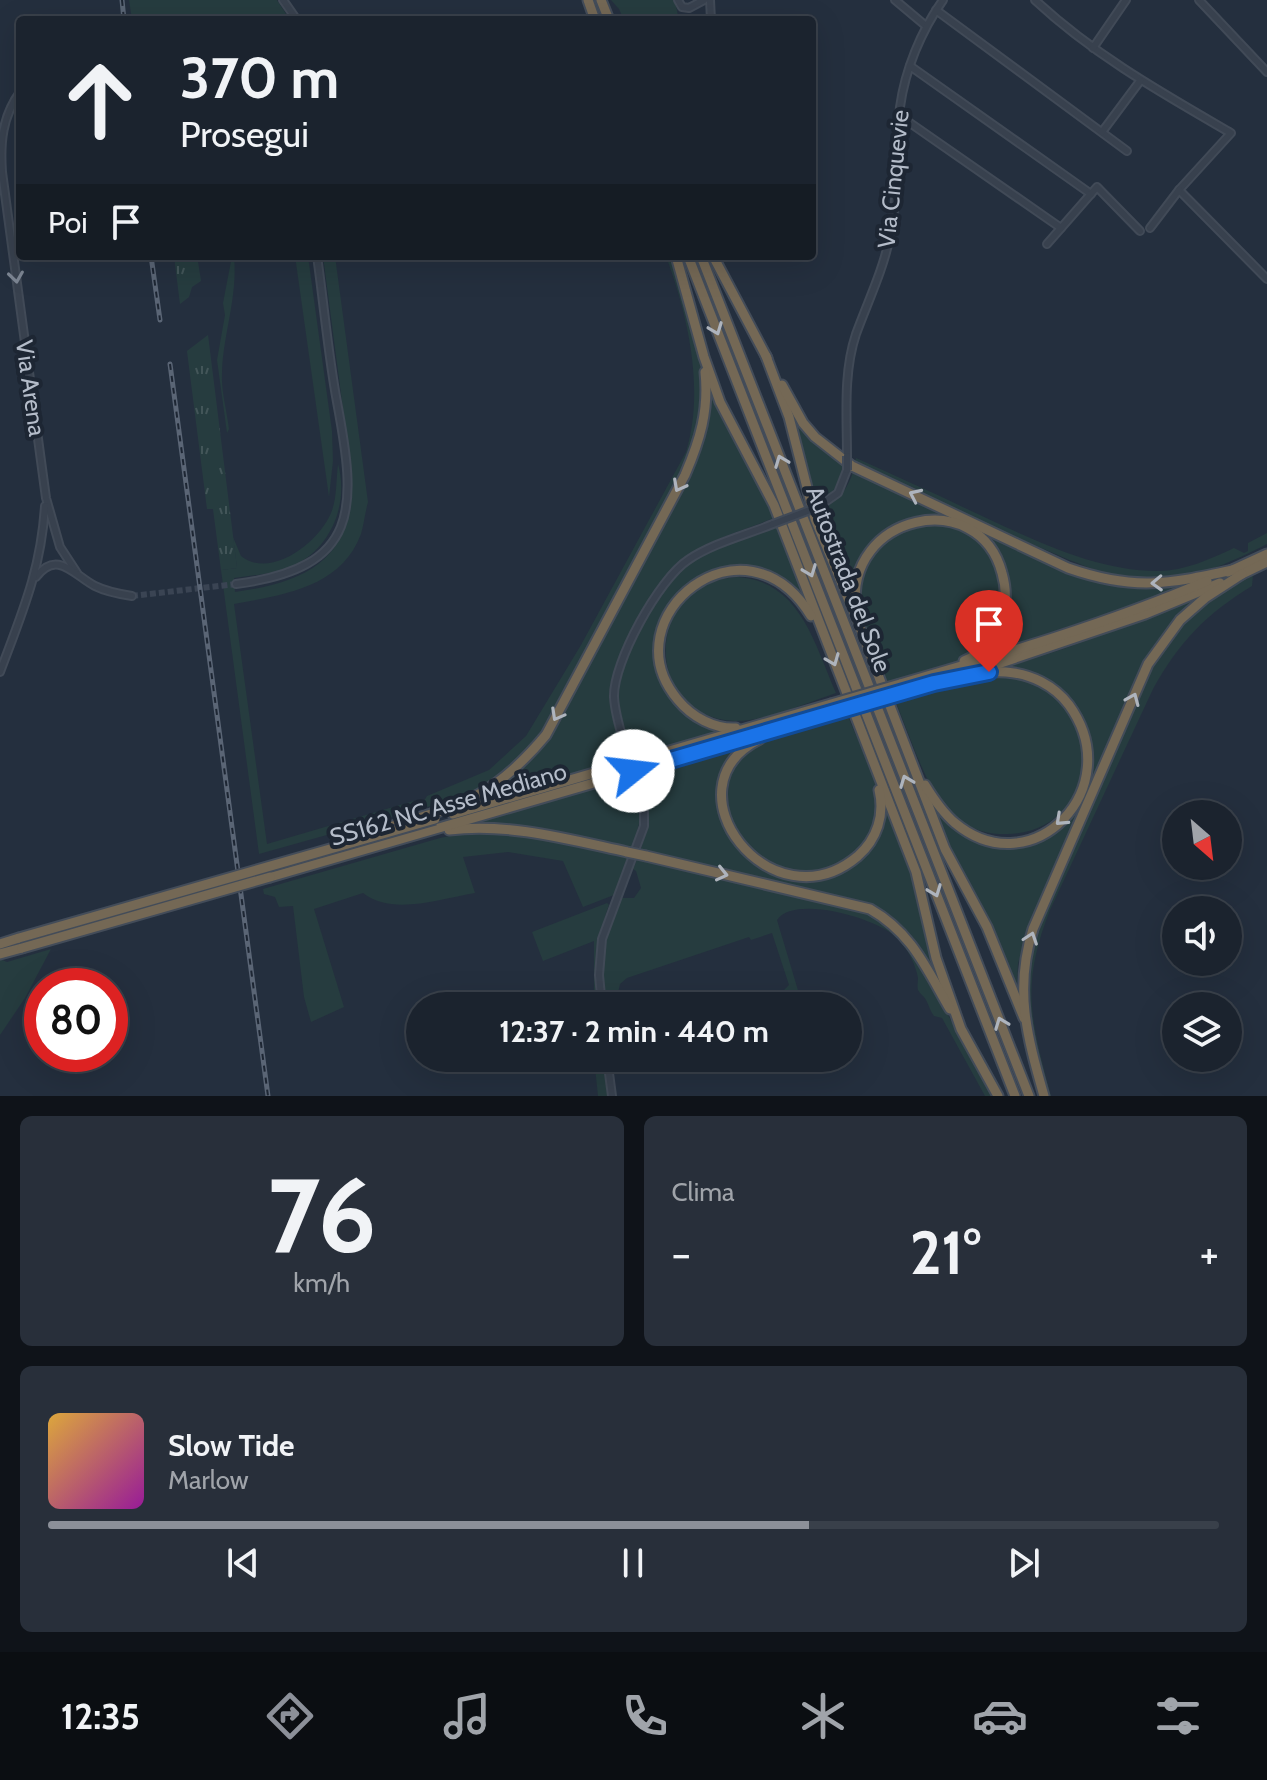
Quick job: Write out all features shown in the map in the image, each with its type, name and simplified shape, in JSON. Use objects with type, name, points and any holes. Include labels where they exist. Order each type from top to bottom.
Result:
[{"type":"highway","points":[[677,260],[720,402],[774,505],[916,872],[936,958],[961,1029]]},
{"type":"highway","name":"Autostrada del Sole","points":[[690,260],[1015,1096]]},
{"type":"highway","name":"Autostrada del Sole","points":[[703,260],[1029,1096]]},
{"type":"highway","points":[[715,260],[803,423],[834,454],[852,466],[1068,568],[1097,578],[1145,584],[1189,581],[1238,572]]},
{"type":"highway","points":[[766,356],[793,430],[815,519],[945,849],[987,927],[1024,1018],[1044,1096]]},
{"type":"highway","points":[[436,823],[497,784],[546,735],[699,444],[706,418],[704,357]]},
{"type":"highway","points":[[857,620],[854,589],[859,567],[870,549],[894,529],[913,522],[934,520],[955,524],[974,533],[989,548],[1000,566],[1005,586],[1005,607],[999,627],[987,645],[971,659],[933,679]]},
{"type":"highway","name":"SS162 NC Asse Mediano","points":[[1238,572],[1267,554]]},
{"type":"highway","name":"SS162 NC Asse Mediano","points":[[0,944],[21,943],[419,834],[436,823],[752,727],[833,709],[902,689],[1267,562]]},
{"type":"highway","points":[[752,727],[732,729],[696,717],[672,693],[665,680],[659,645],[671,609],[685,591],[700,580],[721,572],[755,572],[782,583],[794,593],[823,635]]},
{"type":"highway","points":[[1024,1018],[1022,976],[1033,929],[1148,664],[1180,620],[1238,572]]},
{"type":"highway","points":[[913,765],[954,823],[984,840],[1001,843],[1019,842],[1054,828],[1069,815],[1080,798],[1086,780],[1088,764],[1084,733],[1075,713],[1063,697],[1049,686],[1035,678],[1004,671],[933,679]]},
{"type":"highway","name":"SS162 NC Asse Mediano","points":[[0,954],[21,943],[330,849],[781,728],[833,709]]},
{"type":"highway","points":[[781,728],[750,744],[733,759],[724,777],[722,792],[727,824],[737,841],[759,863],[787,875],[818,875],[836,870],[867,848],[880,818],[881,800],[874,763]]},
{"type":"highway","points":[[436,823],[512,829],[646,856],[870,909],[897,927],[911,942],[998,1096]]},
{"type":"street","points":[[678,0],[682,7],[689,8],[707,0]]},
{"type":"street","points":[[895,0],[926,26]]},
{"type":"street","points":[[932,0],[1127,151]]},
{"type":"street","points":[[1035,0],[1093,48],[1140,81],[1231,133],[1179,190],[1150,228]]},
{"type":"street","points":[[1093,48],[1126,0]]},
{"type":"street","points":[[1199,0],[1267,72]]},
{"type":"street","name":"Via Cinquevie","points":[[628,757],[616,712],[618,666],[658,592],[674,570],[699,553],[818,507],[838,493],[847,470],[848,370],[856,335],[879,279],[890,238],[900,116],[910,66],[926,26],[939,5]]},
{"type":"street","points":[[910,66],[1091,194]]},
{"type":"street","points":[[1102,132],[1140,81]]},
{"type":"street","name":"Via Arena","points":[[16,100],[4,123],[1,158],[46,498],[60,547],[77,573]]},
{"type":"street","points":[[900,116],[1061,228]]},
{"type":"street","points":[[1047,244],[1097,187],[1140,231]]},
{"type":"street","points":[[1179,190],[1267,279]]},
{"type":"street","points":[[236,584],[279,577],[311,563],[332,542],[346,510],[347,464],[318,260]]},
{"type":"street","name":"Via Arena","points":[[0,672],[34,580],[43,542],[46,498]]},
{"type":"street","points":[[34,580],[43,569],[54,564],[77,573],[107,591],[132,596]]},
{"type":"street","points":[[601,992],[602,939],[644,826],[644,812],[634,778]]},
{"type":"street","points":[[609,1072],[612,1096]]},
{"type":"green space","points":[[129,0],[277,0],[287,16],[131,16]]},
{"type":"green space","points":[[611,0],[675,0],[678,16],[622,16]]},
{"type":"green space","points":[[174,260],[198,260],[201,281],[192,287],[189,297],[180,304]]},
{"type":"green space","points":[[231,260],[234,260],[234,286],[222,373],[227,433],[217,360],[225,315],[223,303]]},
{"type":"green space","points":[[296,260],[309,260],[332,431],[329,497]]},
{"type":"green space","points":[[324,260],[336,260],[368,502],[361,534],[352,552],[325,578],[290,592],[234,604],[267,844],[417,800],[416,810],[259,854],[221,570],[237,568],[233,537],[241,556],[253,562],[279,561],[305,546],[331,513],[338,464],[341,479],[339,508],[328,535],[319,547],[288,568],[234,578],[235,592],[284,581],[321,562],[335,547],[344,529],[352,478]]},
{"type":"green space","points":[[667,260],[675,260],[704,357],[704,397],[693,451],[548,727],[520,758],[492,781],[459,797],[419,809],[427,796],[489,770],[526,736],[581,645],[686,452],[694,403],[694,378],[681,303]]},
{"type":"green space","points":[[208,335],[237,568],[221,570],[213,509],[207,509],[187,351]]},
{"type":"green space","points":[[711,385],[774,518],[720,538],[689,554],[677,564],[652,597],[620,658],[611,691],[613,717],[624,758],[483,800],[528,760],[567,706],[693,469],[708,417]]},
{"type":"green space","points":[[793,418],[813,440],[843,466],[834,490],[814,504]]},
{"type":"green space","points":[[856,458],[1036,540],[1084,559],[1109,565],[1158,571],[1178,569],[1234,548],[1244,553],[1248,551],[1248,543],[1267,533],[1267,544],[1230,562],[1191,575],[1163,580],[1129,579],[1081,565],[989,526],[855,463]]},
{"type":"green space","points":[[854,470],[1066,567],[1151,586],[1182,586],[982,655],[1004,626],[1008,612],[1009,581],[995,550],[944,517],[906,520],[884,531],[861,557],[850,593],[816,510],[840,495]]},
{"type":"green space","points":[[935,523],[965,532],[981,543],[993,558],[999,574],[999,610],[982,643],[968,656],[939,669],[885,683],[861,621],[859,582],[872,552],[896,531]]},
{"type":"green space","points":[[778,526],[803,593],[770,572],[728,569],[699,577],[687,585],[667,606],[662,620],[658,668],[662,685],[680,708],[715,727],[715,733],[632,756],[617,697],[624,665],[653,606],[688,564],[720,547]]},
{"type":"green space","points":[[1253,575],[1252,586],[1195,630],[1163,672],[1050,910],[1035,960],[1032,982],[1034,1024],[1051,1096],[1046,1096],[1025,1004],[1026,967],[1036,929],[1137,695],[1163,647],[1181,623],[1201,605]]},
{"type":"green space","points":[[737,577],[758,581],[790,602],[812,636],[836,693],[772,715],[734,721],[704,714],[682,698],[670,675],[666,650],[670,624],[684,601],[706,585]]},
{"type":"green space","points":[[1196,600],[1152,649],[1027,929],[1018,964],[1017,988],[988,924],[955,864],[933,807],[960,832],[980,841],[1001,843],[1045,836],[1086,787],[1084,727],[1075,706],[1062,693],[1004,668]]},
{"type":"green space","points":[[998,676],[1033,682],[1059,699],[1076,724],[1082,753],[1079,782],[1065,808],[1041,827],[1007,834],[974,828],[946,809],[924,773],[896,703]]},
{"type":"green space","points":[[848,716],[877,790],[878,815],[869,841],[850,859],[826,870],[800,872],[774,866],[751,852],[735,829],[728,797],[734,765],[744,752],[771,738]]},
{"type":"green space","points":[[743,745],[722,773],[721,805],[726,825],[736,843],[750,858],[767,869],[806,879],[826,876],[846,868],[860,855],[887,809],[917,893],[941,985],[912,938],[889,917],[756,878],[641,850],[647,824],[638,777]]},
{"type":"green space","points":[[626,779],[629,790],[634,790],[640,820],[633,848],[529,827],[470,823]]},
{"type":"green space","points":[[497,831],[606,850],[629,857],[614,895],[583,907],[563,861],[508,852],[463,857],[475,893],[402,905],[375,900],[363,893],[314,909],[344,1007],[311,1022],[304,997],[293,906],[279,907],[275,897],[264,894],[263,889],[440,838]]},
{"type":"green space","points":[[638,857],[870,913],[906,941],[994,1096],[985,1096],[942,1018],[934,1016],[919,991],[911,957],[901,943],[888,931],[857,917],[818,909],[801,909],[777,920],[799,992],[782,992],[789,985],[772,933],[751,940],[749,937],[627,978],[620,984],[618,992],[604,992],[603,962],[607,939],[620,898],[634,898],[641,888],[633,869]]},
{"type":"green space","points":[[607,903],[598,955],[597,992],[594,992],[594,941],[543,961],[532,932]]},
{"type":"green space","points":[[51,949],[41,968],[24,968],[24,999],[0,1035],[0,959],[7,962]]},
{"type":"green space","points":[[595,1072],[605,1072],[608,1096],[598,1096]]},
{"type":"tunnel","points":[[132,596],[236,584]]},
{"type":"railway","points":[[122,0],[124,16]]},
{"type":"railway","points":[[152,260],[160,320]]},
{"type":"railway","points":[[170,364],[268,1096]]},
{"type":"route","points":[[633,771],[934,683],[989,672]]}]
